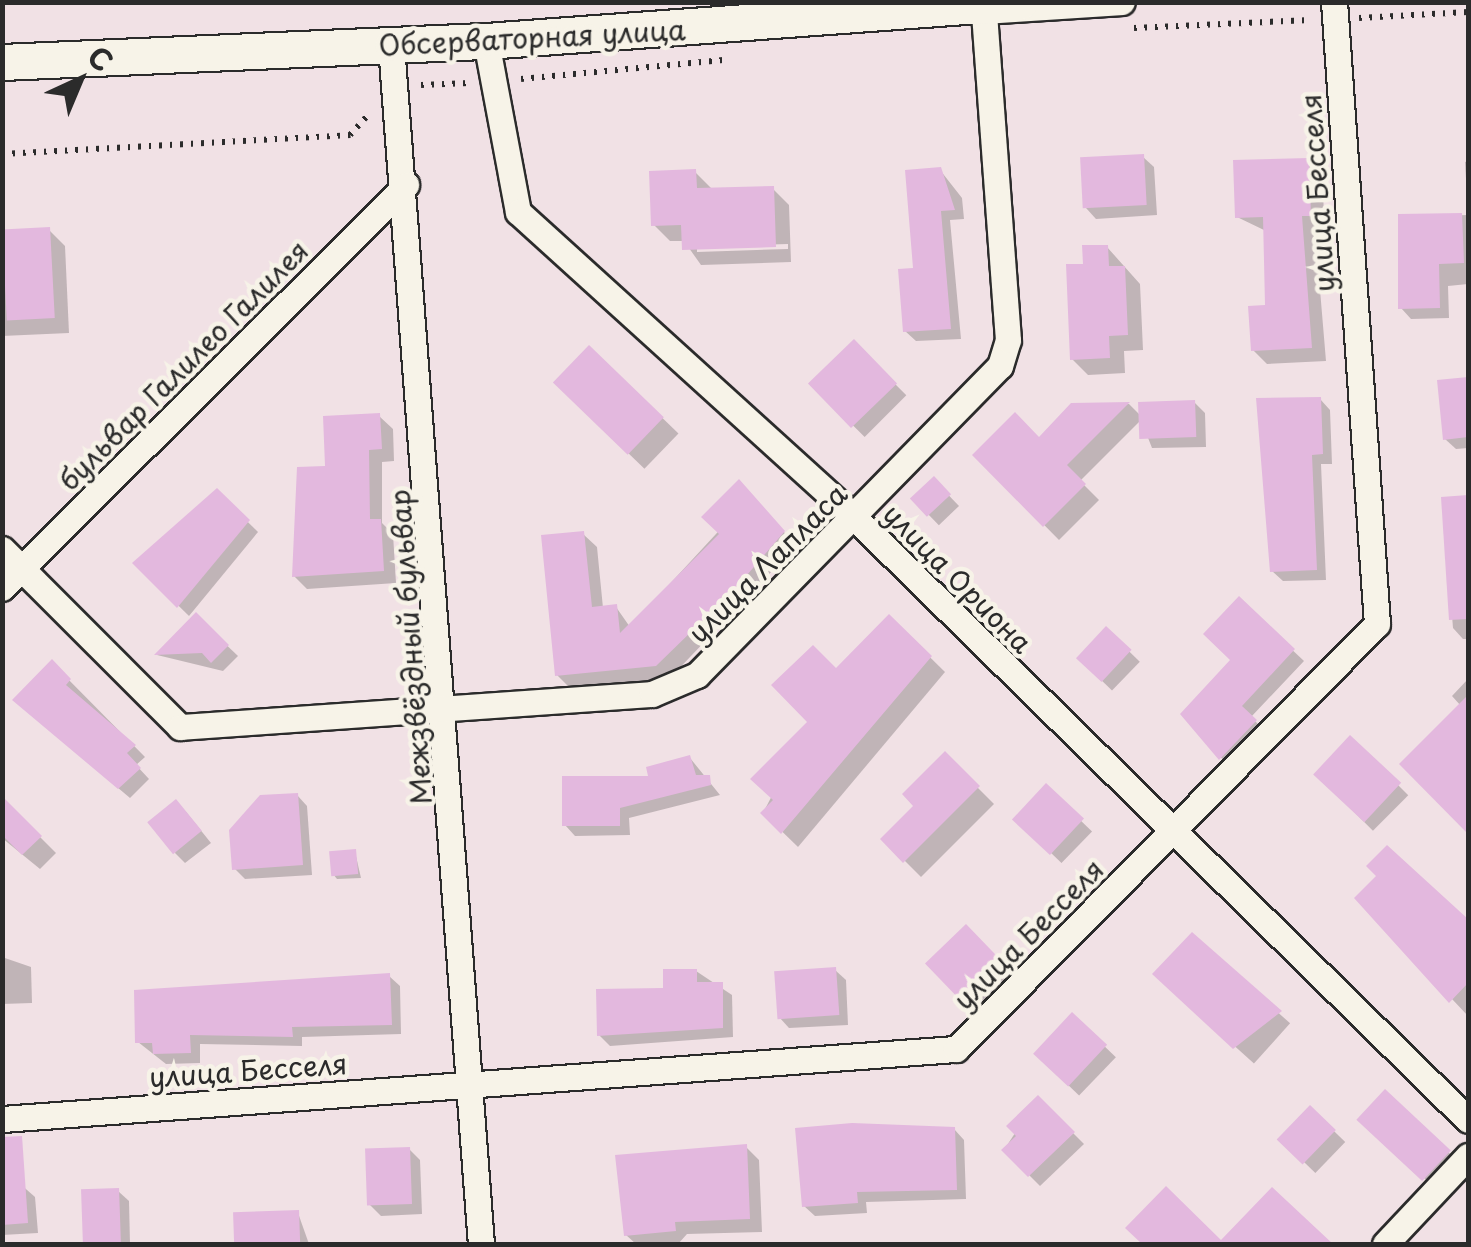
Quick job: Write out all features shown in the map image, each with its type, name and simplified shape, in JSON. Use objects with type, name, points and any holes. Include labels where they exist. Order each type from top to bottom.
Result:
[{"type":"main road","points":[[984,11],[1020,2]]},
{"type":"main road","name":"Обсерваторная улица","points":[[2,62],[486,41],[984,11]]},
{"type":"street","name":"Обсерваторная улица","points":[[984,11],[1122,16]]},
{"type":"street","name":"улица Лапласа","points":[[2,549],[180,727],[652,694],[697,675],[986,386],[1008,340],[984,11]]},
{"type":"street","name":"улица Бесселя","points":[[2,1119],[956,1049],[1378,624],[1335,11]]},
{"type":"street","name":"улица Ориона","points":[[486,41],[518,212],[855,518],[1468,1120]]},
{"type":"street","name":"Межзвёздный бульвар","points":[[391,45],[406,185],[481,1244]]},
{"type":"street","name":"бульвар Галилео Галилея","points":[[2,588],[406,185]]},
{"type":"street","points":[[1385,1244],[1468,1156]]},
{"type":"path","points":[[1122,16],[1468,12]]},
{"type":"path","points":[[2,154],[350,135],[396,86],[494,82],[730,60]]},
{"type":"building","points":[[1144,154],[1147,205],[1083,208],[1080,157]]},
{"type":"building","points":[[1309,158],[1311,216],[1302,216],[1312,348],[1251,351],[1248,306],[1265,305],[1263,217],[1235,218],[1233,160]]},
{"type":"building","points":[[941,167],[955,210],[941,211],[951,329],[903,332],[898,269],[913,268],[905,170]]},
{"type":"building","points":[[696,169],[697,188],[774,186],[776,247],[682,250],[681,225],[651,226],[649,171]]},
{"type":"building","points":[[1462,213],[1464,263],[1439,264],[1440,308],[1398,309],[1398,214]]},
{"type":"building","points":[[50,227],[55,318],[7,320],[2,230]]},
{"type":"building","points":[[1082,245],[1108,245],[1109,266],[1125,266],[1128,335],[1109,336],[1110,358],[1070,360],[1066,264],[1083,264]]},
{"type":"building","points":[[854,339],[897,384],[851,428],[808,383]]},
{"type":"building","points":[[589,345],[664,417],[628,455],[553,382]]},
{"type":"building","points":[[1468,377],[1468,437],[1443,440],[1437,380]]},
{"type":"building","points":[[1321,397],[1323,454],[1312,455],[1317,570],[1270,572],[1256,398]]},
{"type":"building","points":[[1195,400],[1196,437],[1139,439],[1138,402]]},
{"type":"building","points":[[1130,402],[1067,465],[1086,484],[1043,527],[972,455],[1015,412],[1039,437],[1071,403]]},
{"type":"building","points":[[380,413],[382,449],[369,450],[370,519],[381,519],[384,571],[292,577],[297,467],[325,466],[323,416]]},
{"type":"building","points":[[934,476],[951,494],[927,517],[910,499]]},
{"type":"building","points":[[739,479],[785,531],[734,590],[656,666],[555,676],[541,535],[584,531],[592,607],[617,604],[620,633],[719,534],[701,517]]},
{"type":"building","points":[[217,488],[250,520],[177,608],[132,563]]},
{"type":"building","points":[[1468,495],[1468,619],[1449,620],[1441,497]]},
{"type":"building","points":[[1239,596],[1295,649],[1242,706],[1257,720],[1219,760],[1180,714],[1230,660],[1203,634]]},
{"type":"building","points":[[196,612],[229,645],[211,663],[202,653],[154,655]]},
{"type":"building","points":[[889,614],[932,656],[781,834],[760,813],[773,800],[750,779],[807,722],[771,685],[813,645],[836,668]]},
{"type":"building","points":[[1106,626],[1132,650],[1102,682],[1076,658]]},
{"type":"building","points":[[52,659],[71,679],[66,685],[136,745],[127,753],[141,768],[118,789],[12,700]]},
{"type":"building","points":[[1468,695],[1468,834],[1399,764]]},
{"type":"building","points":[[1350,735],[1401,783],[1364,822],[1313,774]]},
{"type":"building","points":[[945,751],[980,786],[903,863],[880,839],[913,806],[902,794]]},
{"type":"building","points":[[690,755],[696,775],[710,775],[711,785],[620,808],[620,826],[562,826],[562,776],[648,776],[646,767]]},
{"type":"building","points":[[1046,783],[1084,818],[1050,855],[1012,820]]},
{"type":"building","points":[[298,793],[303,865],[232,870],[229,830],[260,795]]},
{"type":"building","points":[[2,796],[42,836],[22,855],[2,835]]},
{"type":"building","points":[[176,799],[202,831],[173,854],[147,822]]},
{"type":"building","points":[[1387,845],[1468,919],[1468,983],[1449,1003],[1354,898],[1376,876],[1366,866]]},
{"type":"building","points":[[356,849],[358,874],[331,876],[329,851]]},
{"type":"building","points":[[966,924],[1008,968],[967,1007],[925,964]]},
{"type":"building","points":[[1192,932],[1282,1011],[1233,1049],[1152,974]]},
{"type":"building","points":[[836,967],[839,1015],[777,1019],[774,971]]},
{"type":"building","points":[[663,969],[697,969],[697,982],[723,982],[723,1028],[597,1036],[596,989],[663,988]]},
{"type":"building","points":[[390,973],[392,1025],[292,1027],[293,1037],[190,1035],[191,1053],[153,1054],[152,1043],[135,1043],[134,990]]},
{"type":"building","points":[[1072,1012],[1107,1045],[1068,1086],[1033,1054]]},
{"type":"building","points":[[1385,1089],[1451,1150],[1422,1181],[1356,1120]]},
{"type":"building","points":[[1038,1095],[1075,1132],[1028,1177],[1001,1150],[1016,1136],[1006,1126]]},
{"type":"building","points":[[1310,1105],[1336,1130],[1303,1165],[1277,1140]]},
{"type":"building","points":[[852,1123],[955,1127],[957,1190],[857,1192],[858,1203],[802,1207],[795,1128]]},
{"type":"building","points":[[22,1136],[28,1223],[2,1225],[2,1137]]},
{"type":"building","points":[[747,1144],[750,1219],[675,1222],[676,1231],[624,1236],[615,1155]]},
{"type":"building","points":[[410,1147],[412,1204],[367,1206],[365,1149]]},
{"type":"building","points":[[1166,1186],[1221,1240],[1272,1187],[1333,1244],[1142,1244],[1125,1228]]},
{"type":"building","points":[[119,1188],[121,1244],[83,1244],[81,1189]]},
{"type":"building","points":[[299,1210],[300,1244],[234,1244],[233,1212]]}]
